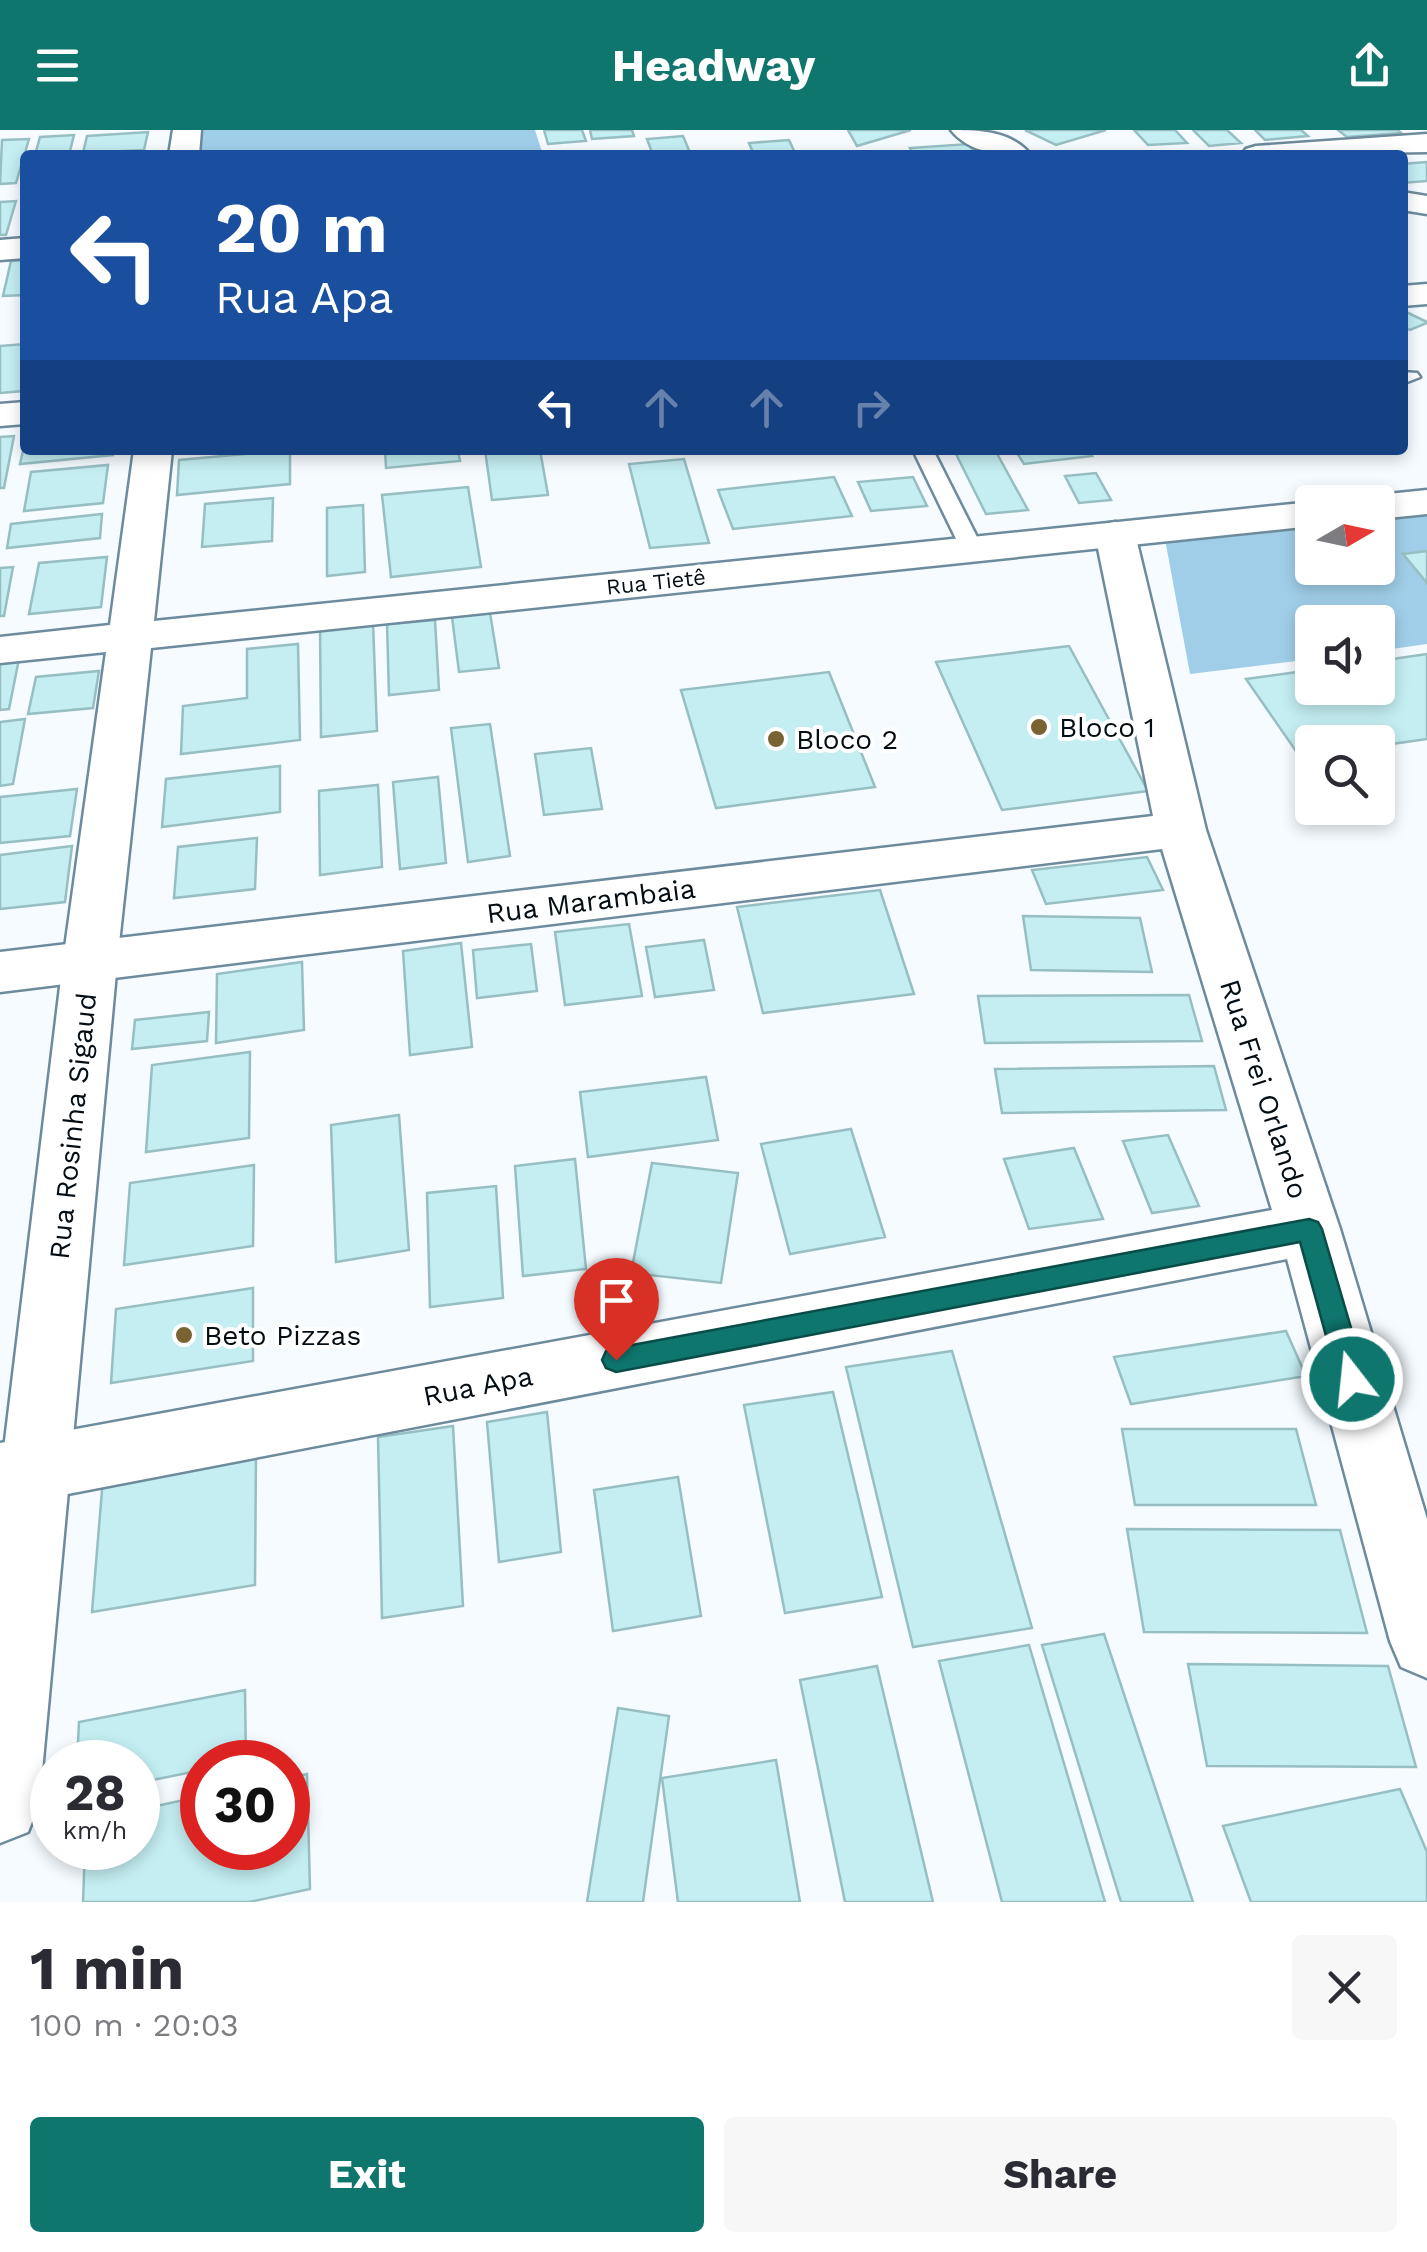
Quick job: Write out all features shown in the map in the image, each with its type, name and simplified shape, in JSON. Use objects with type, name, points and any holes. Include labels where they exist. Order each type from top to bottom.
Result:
[{"type":"street","points":[[965,130],[1006,150]]},
{"type":"street","points":[[1327,150],[1427,143]]},
{"type":"street","name":"Rua Rosinha Sigaud","points":[[0,1804],[19,1472],[90,962],[152,455]]},
{"type":"street","points":[[1395,505],[1427,502]]},
{"type":"street","name":"Rua Tietê","points":[[0,650],[1295,516]]},
{"type":"street","name":"Rua Frei Orlando","points":[[1115,534],[1181,830],[1309,1229],[1427,1641]]},
{"type":"street","name":"Rua Marambaia","points":[[0,972],[1181,830]]},
{"type":"street","name":"Rua Apa","points":[[19,1472],[1309,1229]]},
{"type":"lane","points":[[925,455],[972,550]]},
{"type":"shaded area","points":[[202,130],[535,130],[541,150],[199,150]]},
{"type":"shaded area","points":[[1427,512],[1427,644],[1395,649],[1395,605],[1295,605],[1295,661],[1190,674],[1165,539],[1295,526],[1295,585],[1395,585],[1395,515]]},
{"type":"building","points":[[544,130],[582,130],[586,141],[548,144]]},
{"type":"building","points":[[590,130],[632,130],[634,136],[592,139]]},
{"type":"building","points":[[848,130],[911,130],[857,146]]},
{"type":"building","points":[[1025,130],[1106,130],[1056,145]]},
{"type":"building","points":[[1134,130],[1175,130],[1187,143],[1148,145]]},
{"type":"building","points":[[1193,130],[1227,130],[1241,143],[1209,146]]},
{"type":"building","points":[[1255,130],[1301,130],[1308,136],[1265,140]]},
{"type":"building","points":[[1338,130],[1398,130],[1401,133],[1347,137]]},
{"type":"building","points":[[148,132],[144,150],[84,150],[87,136]]},
{"type":"building","points":[[74,135],[70,150],[36,150],[40,137]]},
{"type":"building","points":[[683,136],[689,150],[651,150],[647,139]]},
{"type":"building","points":[[29,139],[26,150],[20,150],[16,183],[0,184],[2,140]]},
{"type":"building","points":[[789,140],[794,150],[752,150],[749,143]]},
{"type":"building","points":[[969,144],[973,150],[911,150]]},
{"type":"building","points":[[1427,162],[1427,181],[1408,183],[1408,164]]},
{"type":"building","points":[[16,201],[6,235],[0,235],[0,202]]},
{"type":"building","points":[[20,260],[20,295],[3,296],[11,261]]},
{"type":"building","points":[[1408,313],[1427,322],[1427,323],[1410,330]]},
{"type":"building","points":[[20,344],[20,391],[0,393],[0,346]]},
{"type":"building","points":[[14,436],[4,488],[0,488],[0,437]]},
{"type":"building","points":[[22,455],[113,455],[20,464]]},
{"type":"building","points":[[290,455],[290,484],[177,495],[179,460]]},
{"type":"building","points":[[385,455],[459,455],[460,461],[386,468]]},
{"type":"building","points":[[486,455],[541,455],[548,495],[492,500]]},
{"type":"building","points":[[956,455],[998,455],[1028,510],[986,514]]},
{"type":"building","points":[[1018,455],[1092,456],[1024,464]]},
{"type":"building","points":[[684,459],[709,543],[650,548],[629,464]]},
{"type":"building","points":[[108,465],[103,503],[24,511],[31,472]]},
{"type":"building","points":[[1096,473],[1111,500],[1079,503],[1065,476]]},
{"type":"building","points":[[834,477],[852,516],[733,529],[718,490]]},
{"type":"building","points":[[913,477],[927,506],[871,511],[858,482]]},
{"type":"building","points":[[468,487],[481,567],[391,577],[382,495]]},
{"type":"building","points":[[273,498],[272,541],[202,547],[205,504]]},
{"type":"building","points":[[363,505],[365,572],[327,576],[327,508]]},
{"type":"building","points":[[102,514],[100,538],[7,548],[11,524]]},
{"type":"building","points":[[1427,551],[1427,583],[1403,554]]},
{"type":"building","points":[[107,557],[101,607],[29,614],[39,563]]},
{"type":"building","points":[[13,567],[4,616],[0,616],[0,568]]},
{"type":"building","points":[[490,613],[499,668],[459,672],[452,617]]},
{"type":"building","points":[[435,620],[439,690],[389,695],[387,624]]},
{"type":"building","points":[[373,622],[377,731],[321,737],[320,627]]},
{"type":"building","points":[[298,644],[300,740],[181,754],[183,706],[247,698],[247,649]]},
{"type":"building","name":"Bloco 1","points":[[1069,646],[1148,791],[1002,810],[936,662]]},
{"type":"building","points":[[1427,654],[1427,739],[1395,744],[1395,725],[1295,725],[1295,750],[1246,679],[1295,672],[1295,705],[1395,705],[1395,659]]},
{"type":"building","points":[[19,659],[9,709],[0,710],[0,661]]},
{"type":"building","points":[[99,671],[93,708],[28,714],[36,677]]},
{"type":"building","name":"Bloco 2","points":[[829,672],[875,787],[716,808],[681,690]]},
{"type":"building","points":[[25,719],[13,784],[0,786],[0,722]]},
{"type":"building","points":[[490,724],[510,856],[468,862],[451,728]]},
{"type":"building","points":[[591,748],[602,809],[544,815],[535,754]]},
{"type":"building","points":[[280,766],[280,812],[162,827],[166,779]]},
{"type":"building","points":[[438,777],[446,863],[400,869],[393,782]]},
{"type":"building","points":[[378,785],[382,867],[320,875],[319,791]]},
{"type":"building","points":[[77,789],[70,836],[0,843],[0,797]]},
{"type":"building","points":[[257,838],[255,889],[174,898],[178,847]]},
{"type":"building","points":[[72,846],[65,902],[0,909],[0,855]]},
{"type":"building","points":[[1147,857],[1163,890],[1046,904],[1032,870]]},
{"type":"building","points":[[880,890],[914,994],[763,1013],[737,907]]},
{"type":"building","points":[[1023,916],[1140,918],[1152,972],[1031,970]]},
{"type":"building","points":[[629,924],[642,996],[565,1005],[555,932]]},
{"type":"building","points":[[704,940],[714,990],[655,997],[646,947]]},
{"type":"building","points":[[461,943],[472,1047],[410,1055],[403,951]]},
{"type":"building","points":[[531,944],[537,991],[477,998],[473,950]]},
{"type":"building","points":[[302,962],[304,1030],[216,1043],[217,974]]},
{"type":"building","points":[[1189,995],[1202,1041],[985,1043],[978,996]]},
{"type":"building","points":[[209,1012],[207,1041],[132,1049],[135,1020]]},
{"type":"building","points":[[250,1052],[249,1138],[146,1152],[152,1065]]},
{"type":"building","points":[[1214,1066],[1226,1110],[1002,1113],[995,1069]]},
{"type":"building","points":[[706,1077],[718,1140],[588,1157],[580,1092]]},
{"type":"building","points":[[399,1115],[409,1250],[336,1262],[331,1125]]},
{"type":"building","points":[[851,1129],[885,1237],[790,1254],[761,1144]]},
{"type":"building","points":[[1168,1135],[1199,1206],[1152,1213],[1123,1141]]},
{"type":"building","points":[[1074,1148],[1103,1219],[1029,1229],[1004,1159]]},
{"type":"building","points":[[575,1159],[586,1269],[523,1276],[515,1166]]},
{"type":"building","points":[[652,1163],[738,1173],[721,1283],[631,1273]]},
{"type":"building","points":[[254,1165],[253,1246],[124,1265],[130,1183]]},
{"type":"building","points":[[496,1186],[503,1298],[430,1307],[427,1193]]},
{"type":"building","name":"Beto Pizzas","points":[[253,1288],[253,1361],[111,1383],[116,1309]]},
{"type":"building","points":[[1286,1331],[1306,1376],[1131,1404],[1114,1357]]},
{"type":"building","points":[[952,1351],[1032,1628],[913,1647],[846,1367]]},
{"type":"building","points":[[833,1392],[882,1597],[785,1613],[744,1405]]},
{"type":"building","points":[[547,1412],[561,1552],[499,1562],[487,1422]]},
{"type":"building","points":[[453,1426],[463,1606],[382,1618],[378,1437]]},
{"type":"building","points":[[1122,1429],[1296,1429],[1316,1505],[1135,1505]]},
{"type":"building","points":[[256,1453],[255,1585],[92,1612],[103,1478]]},
{"type":"building","points":[[678,1477],[701,1616],[613,1631],[594,1490]]},
{"type":"building","points":[[1127,1529],[1340,1530],[1367,1633],[1144,1632]]},
{"type":"building","points":[[1104,1634],[1193,1902],[1121,1902],[1042,1645]]},
{"type":"building","points":[[1029,1645],[1105,1902],[1002,1902],[939,1661]]},
{"type":"building","points":[[1188,1664],[1388,1666],[1416,1767],[1207,1766]]},
{"type":"building","points":[[877,1666],[933,1902],[845,1902],[800,1680]]},
{"type":"building","points":[[245,1690],[246,1740],[180,1740],[180,1774],[160,1779],[160,1740],[78,1740],[79,1722]]},
{"type":"building","points":[[618,1708],[669,1716],[643,1902],[587,1902]]},
{"type":"building","points":[[776,1760],[800,1902],[678,1902],[662,1778]]},
{"type":"building","points":[[1400,1789],[1427,1852],[1427,1902],[1251,1902],[1223,1826]]},
{"type":"building","points":[[180,1801],[180,1870],[310,1870],[310,1889],[249,1902],[83,1902],[84,1870],[160,1870],[160,1805]]},
{"type":"place","name":"Bloco 1","points":[[1039,727]]},
{"type":"place","name":"Bloco 2","points":[[776,739]]},
{"type":"place","name":"Beto Pizzas","points":[[184,1335]]},
{"type":"route","points":[[616,1360],[1309,1229],[1352,1379]]}]
